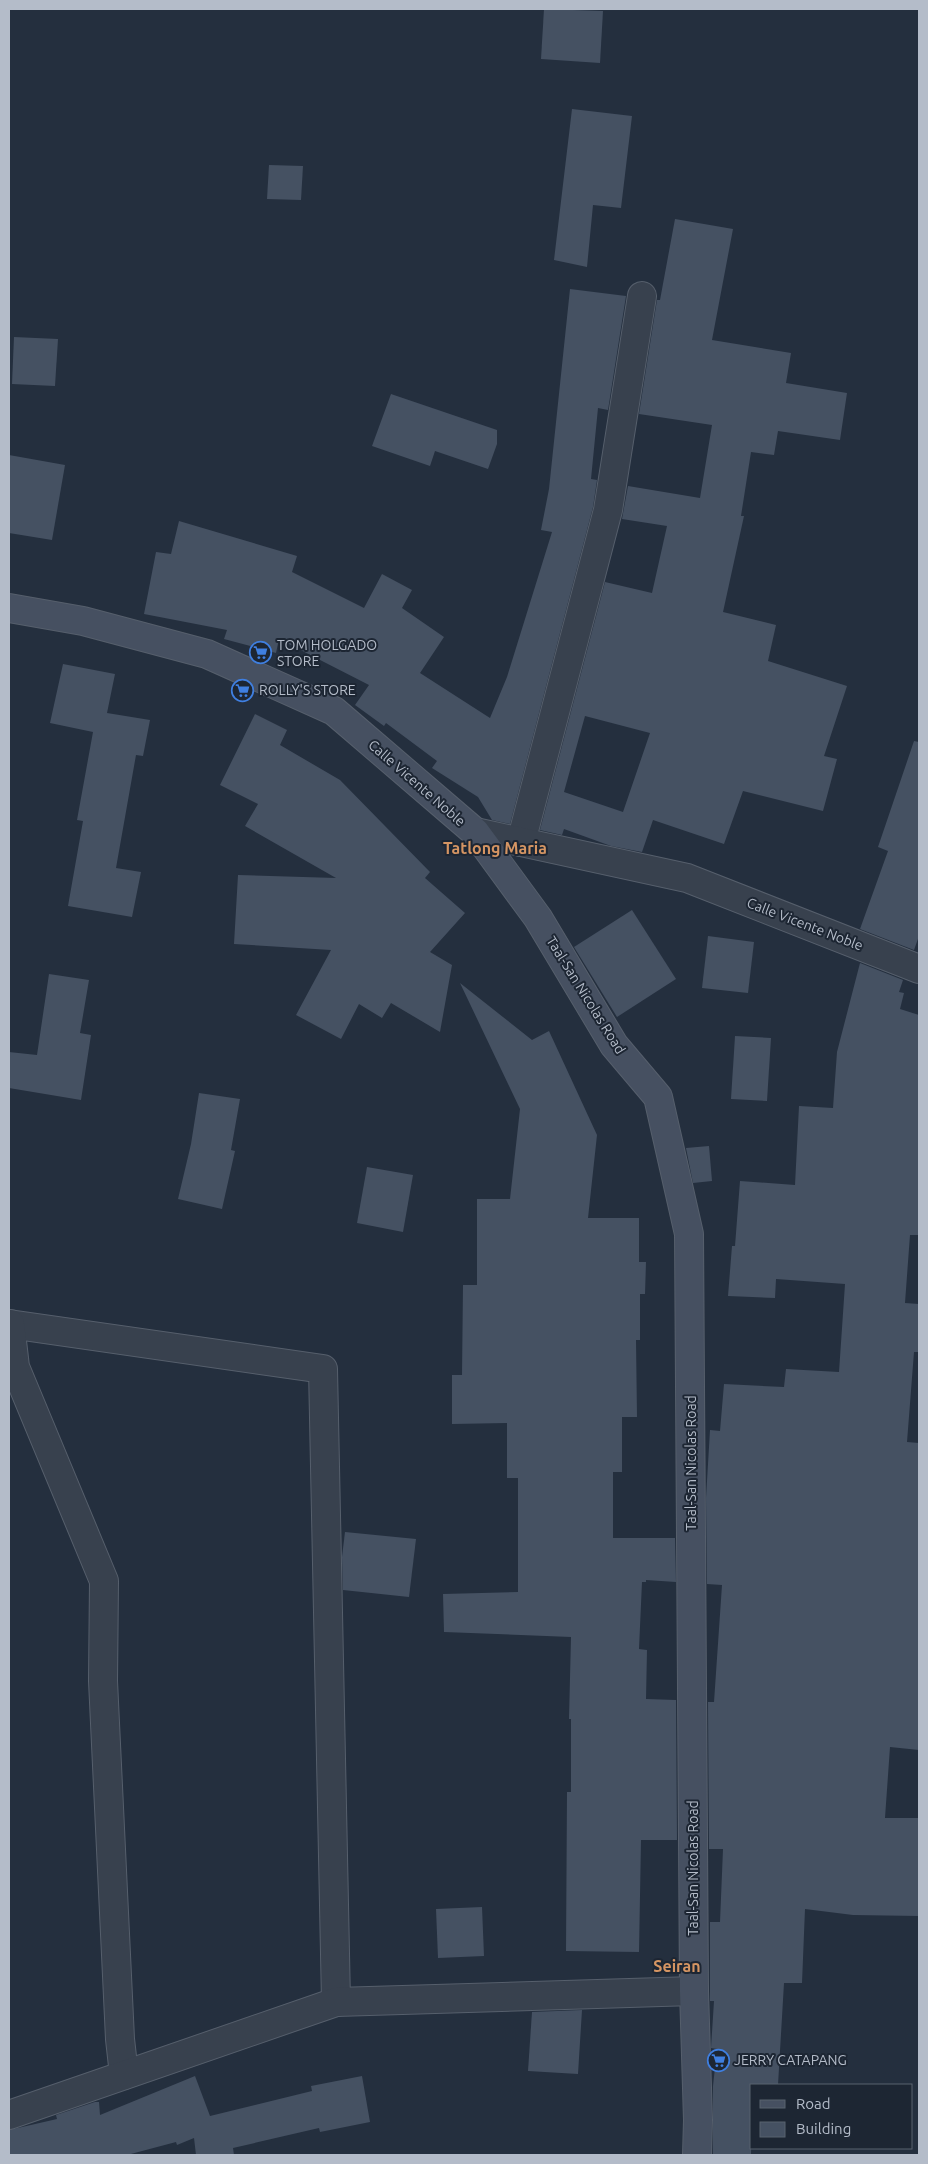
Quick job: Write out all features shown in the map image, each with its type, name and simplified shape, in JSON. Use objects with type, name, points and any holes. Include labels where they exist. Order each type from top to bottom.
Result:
[{"type":"main road","name":"Calle Vicente Noble","points":[[9,608],[83,621],[207,654],[334,711],[475,832]]},
{"type":"main road","name":"Taal-San Nicolas Road","points":[[475,832],[538,918],[614,1045],[658,1097],[689,1234],[694,1991],[698,2120],[696,2155]]},
{"type":"street","points":[[521,842],[608,510],[642,296]]},
{"type":"street","name":"Calle Vicente Noble","points":[[475,832],[687,878],[919,969]]},
{"type":"street","points":[[124,2075],[120,2039],[103,1681],[104,1581],[15,1367],[9,1324],[323,1370],[336,2002]]},
{"type":"street","points":[[9,2115],[336,2002],[694,1991]]},
{"type":"building","points":[[544,9],[603,11],[600,63],[541,59]]},
{"type":"building","points":[[572,109],[632,116],[621,208],[593,205],[587,267],[554,260]]},
{"type":"building","points":[[269,165],[303,166],[301,200],[267,199]]},
{"type":"building","points":[[675,219],[733,229],[712,340],[791,353],[786,383],[847,393],[840,440],[778,431],[774,455],[751,452],[741,516],[744,516],[723,612],[776,625],[768,661],[847,686],[824,756],[837,759],[823,811],[743,791],[724,844],[653,820],[642,852],[611,846],[564,829],[562,835],[540,830],[605,582],[652,593],[667,526],[622,519],[628,486],[700,498],[712,425],[639,414],[657,300],[660,300]],"holes":[[[585,716],[650,733],[623,812],[564,792]]]},
{"type":"building","points":[[570,289],[626,296],[608,410],[598,408],[591,479],[597,480],[593,507],[510,824],[492,820],[478,797],[432,768],[437,761],[386,723],[384,726],[355,705],[369,685],[279,639],[276,653],[224,639],[227,630],[144,614],[156,552],[171,554],[179,521],[297,556],[292,572],[364,608],[382,574],[412,590],[402,608],[444,637],[420,673],[490,718],[507,677],[552,532],[541,530],[549,489]]},
{"type":"building","points":[[14,337],[58,339],[55,386],[12,384]]},
{"type":"building","points":[[391,394],[497,430],[497,444],[488,469],[435,451],[430,466],[372,446]]},
{"type":"building","points":[[9,455],[65,465],[52,540],[9,533]]},
{"type":"building","points":[[63,664],[115,674],[107,713],[150,720],[143,756],[136,755],[116,868],[141,872],[132,917],[68,906],[83,821],[77,820],[93,732],[50,723]]},
{"type":"building","points":[[255,714],[287,730],[280,745],[340,780],[430,872],[425,878],[465,913],[430,952],[452,965],[440,1032],[391,1003],[382,1018],[359,1004],[341,1039],[296,1015],[331,950],[234,944],[238,875],[336,878],[245,826],[258,804],[220,785]]},
{"type":"building","points":[[914,741],[919,742],[919,936],[914,950],[860,929],[888,851],[878,847]]},
{"type":"building","points":[[632,910],[676,979],[617,1017],[574,947]]},
{"type":"building","points":[[708,936],[754,942],[748,993],[702,988]]},
{"type":"building","points":[[860,963],[903,980],[899,992],[904,993],[900,1009],[919,1015],[919,1235],[910,1235],[905,1303],[919,1304],[919,1352],[914,1352],[907,1442],[919,1443],[919,1750],[890,1747],[885,1818],[919,1818],[919,1916],[853,1915],[805,1909],[802,1983],[784,1983],[778,2084],[750,2084],[751,2155],[713,2155],[713,2086],[717,2049],[711,2048],[714,2001],[710,2001],[710,1922],[720,1922],[723,1849],[709,1849],[708,1702],[714,1702],[722,1585],[707,1584],[706,1498],[710,1430],[720,1431],[724,1384],[784,1387],[786,1369],[839,1372],[845,1284],[776,1279],[775,1298],[728,1296],[732,1246],[735,1246],[740,1181],[795,1185],[799,1106],[833,1108],[837,1052]]},
{"type":"building","points":[[49,974],[89,980],[80,1033],[91,1035],[81,1100],[9,1088],[9,1052],[37,1055]]},
{"type":"building","points":[[460,983],[532,1040],[549,1031],[597,1135],[588,1218],[639,1218],[639,1262],[646,1262],[645,1294],[640,1294],[640,1340],[636,1340],[637,1417],[622,1417],[622,1472],[613,1472],[613,1538],[675,1538],[676,1582],[646,1580],[646,1582],[642,1582],[639,1649],[647,1650],[646,1699],[676,1700],[677,1840],[641,1840],[639,1952],[566,1951],[567,1792],[571,1792],[571,1719],[569,1719],[571,1637],[444,1632],[443,1594],[518,1592],[518,1478],[507,1478],[507,1423],[452,1424],[452,1375],[462,1375],[463,1285],[477,1285],[477,1199],[510,1199],[520,1109]]},
{"type":"building","points":[[735,1036],[771,1038],[767,1101],[731,1099]]},
{"type":"building","points":[[199,1093],[240,1099],[231,1150],[235,1151],[222,1209],[178,1199],[191,1144]]},
{"type":"building","points":[[709,1146],[712,1181],[693,1183],[686,1148]]},
{"type":"building","points":[[367,1167],[413,1175],[403,1232],[357,1223]]},
{"type":"building","points":[[345,1532],[416,1539],[409,1597],[343,1590],[342,1557]]},
{"type":"building","points":[[482,1907],[484,1956],[438,1958],[436,1909]]},
{"type":"building","points":[[582,2010],[578,2074],[528,2071],[532,2012]]},
{"type":"building","points":[[195,2076],[210,2116],[312,2091],[311,2086],[362,2076],[370,2122],[320,2132],[319,2128],[233,2148],[234,2155],[196,2155],[194,2138],[177,2145],[176,2142],[127,2155],[9,2155],[9,2130],[57,2119],[56,2115],[95,2102],[99,2102],[100,2115]]},
{"type":"place","name":"TOM HOLGADO STORE","points":[[261,653]]},
{"type":"place","name":"ROLLY'S STORE","points":[[243,690]]},
{"type":"place","name":"JERRY CATAPANG","points":[[718,2060]]},
{"type":"district","name":"Tatlong Maria","points":[[495,848]]},
{"type":"district","name":"Seiran","points":[[677,1966]]}]
